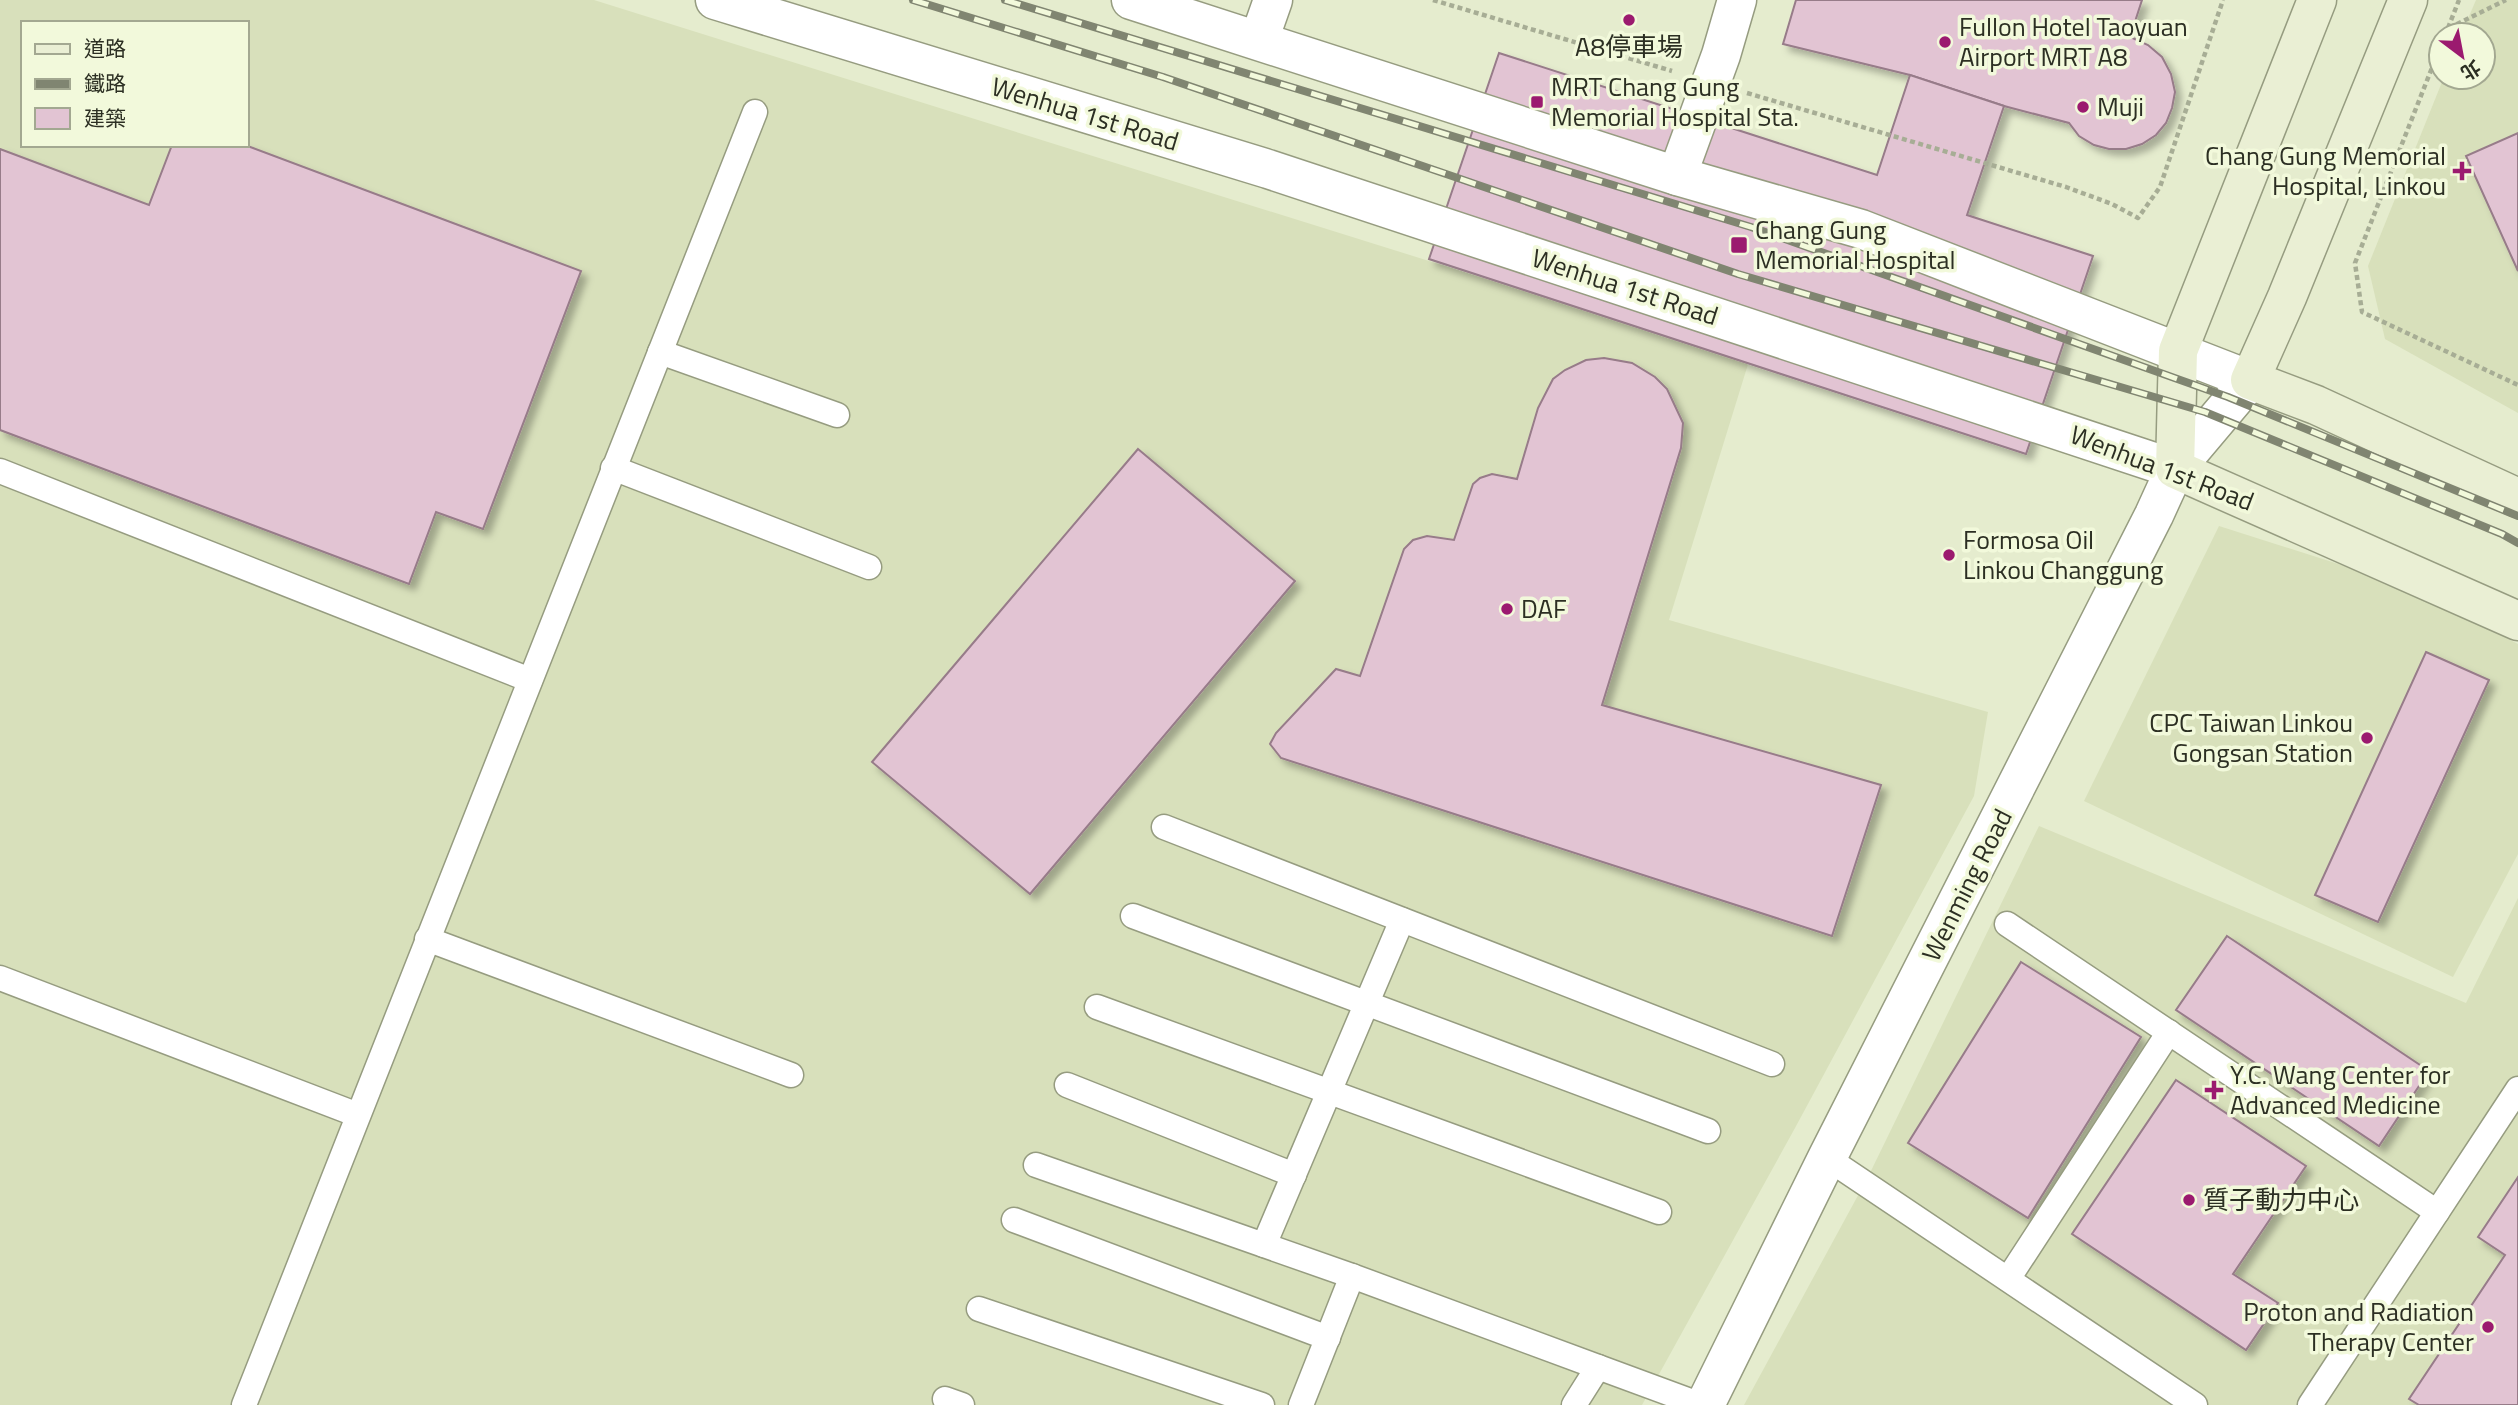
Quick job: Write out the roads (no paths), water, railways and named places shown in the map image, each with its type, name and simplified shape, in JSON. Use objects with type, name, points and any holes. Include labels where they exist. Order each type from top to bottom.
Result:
[{"type":"main road","points":[[2175,469],[2178,351],[2317,0]]},
{"type":"main road","points":[[2407,0],[2287,297],[2250,380],[2316,405],[2518,498]]},
{"type":"main road","name":"Wenhua 1st Road","points":[[2175,469],[2518,621]]},
{"type":"street","name":"Wenhua 1st Road","points":[[715,0],[1281,174],[2175,469]]},
{"type":"street","points":[[1131,0],[1677,176],[1861,229],[2250,380]]},
{"type":"street","points":[[1259,40],[1273,0]]},
{"type":"street","points":[[1677,176],[1721,55],[1737,0]]},
{"type":"street","name":"Wenming Road","points":[[1703,1405],[2148,528],[2175,469],[2250,380]]},
{"type":"lane","points":[[244,1405],[755,111]]},
{"type":"lane","points":[[660,352],[837,415]]},
{"type":"lane","points":[[613,468],[869,567]]},
{"type":"lane","points":[[0,471],[530,680]]},
{"type":"lane","points":[[1164,827],[1772,1064]]},
{"type":"lane","points":[[1133,916],[1708,1131]]},
{"type":"lane","points":[[1264,1245],[1402,920]]},
{"type":"lane","points":[[2007,924],[2437,1212]]},
{"type":"lane","points":[[427,939],[791,1075]]},
{"type":"lane","points":[[0,978],[358,1115]]},
{"type":"lane","points":[[1097,1007],[1659,1212]]},
{"type":"lane","points":[[2008,1279],[2169,1032]]},
{"type":"lane","points":[[1067,1085],[1294,1175]]},
{"type":"lane","points":[[2310,1405],[2518,1089]]},
{"type":"lane","points":[[1827,1158],[2195,1405]]},
{"type":"lane","points":[[1036,1165],[1352,1276],[1703,1405]]},
{"type":"lane","points":[[1014,1220],[1328,1338]]},
{"type":"lane","points":[[1301,1405],[1352,1276]]},
{"type":"lane","points":[[979,1309],[1262,1405]]},
{"type":"lane","points":[[1574,1405],[1598,1367]]},
{"type":"railway","points":[[913,0],[1163,77],[1738,274],[2205,412],[2502,534],[2518,543]]},
{"type":"railway","points":[[1005,0],[1751,227],[2228,397],[2518,516]]},
{"type":"place","name":"A8停車場","points":[[1629,20]]},
{"type":"place","name":"Fullon Hotel Taoyuan Airport MRT A8","points":[[1945,42]]},
{"type":"place","name":"MRT Chang Gung Memorial Hospital Sta.","points":[[1537,102]]},
{"type":"place","name":"Muji","points":[[2083,107]]},
{"type":"place","name":"Chang Gung Memorial Hospital, Linkou","points":[[2462,171]]},
{"type":"place","name":"Chang Gung Memorial Hospital","points":[[1739,245]]},
{"type":"place","name":"Formosa Oil Linkou Changgung","points":[[1949,555]]},
{"type":"place","name":"DAF","points":[[1507,609]]},
{"type":"place","name":"CPC Taiwan Linkou Gongsan Station","points":[[2367,738]]},
{"type":"place","name":"Y.C. Wang Center for Advanced Medicine","points":[[2214,1090]]},
{"type":"place","name":"質子動力中心","points":[[2189,1200]]},
{"type":"place","name":"Proton and Radiation Therapy Center","points":[[2488,1327]]}]
